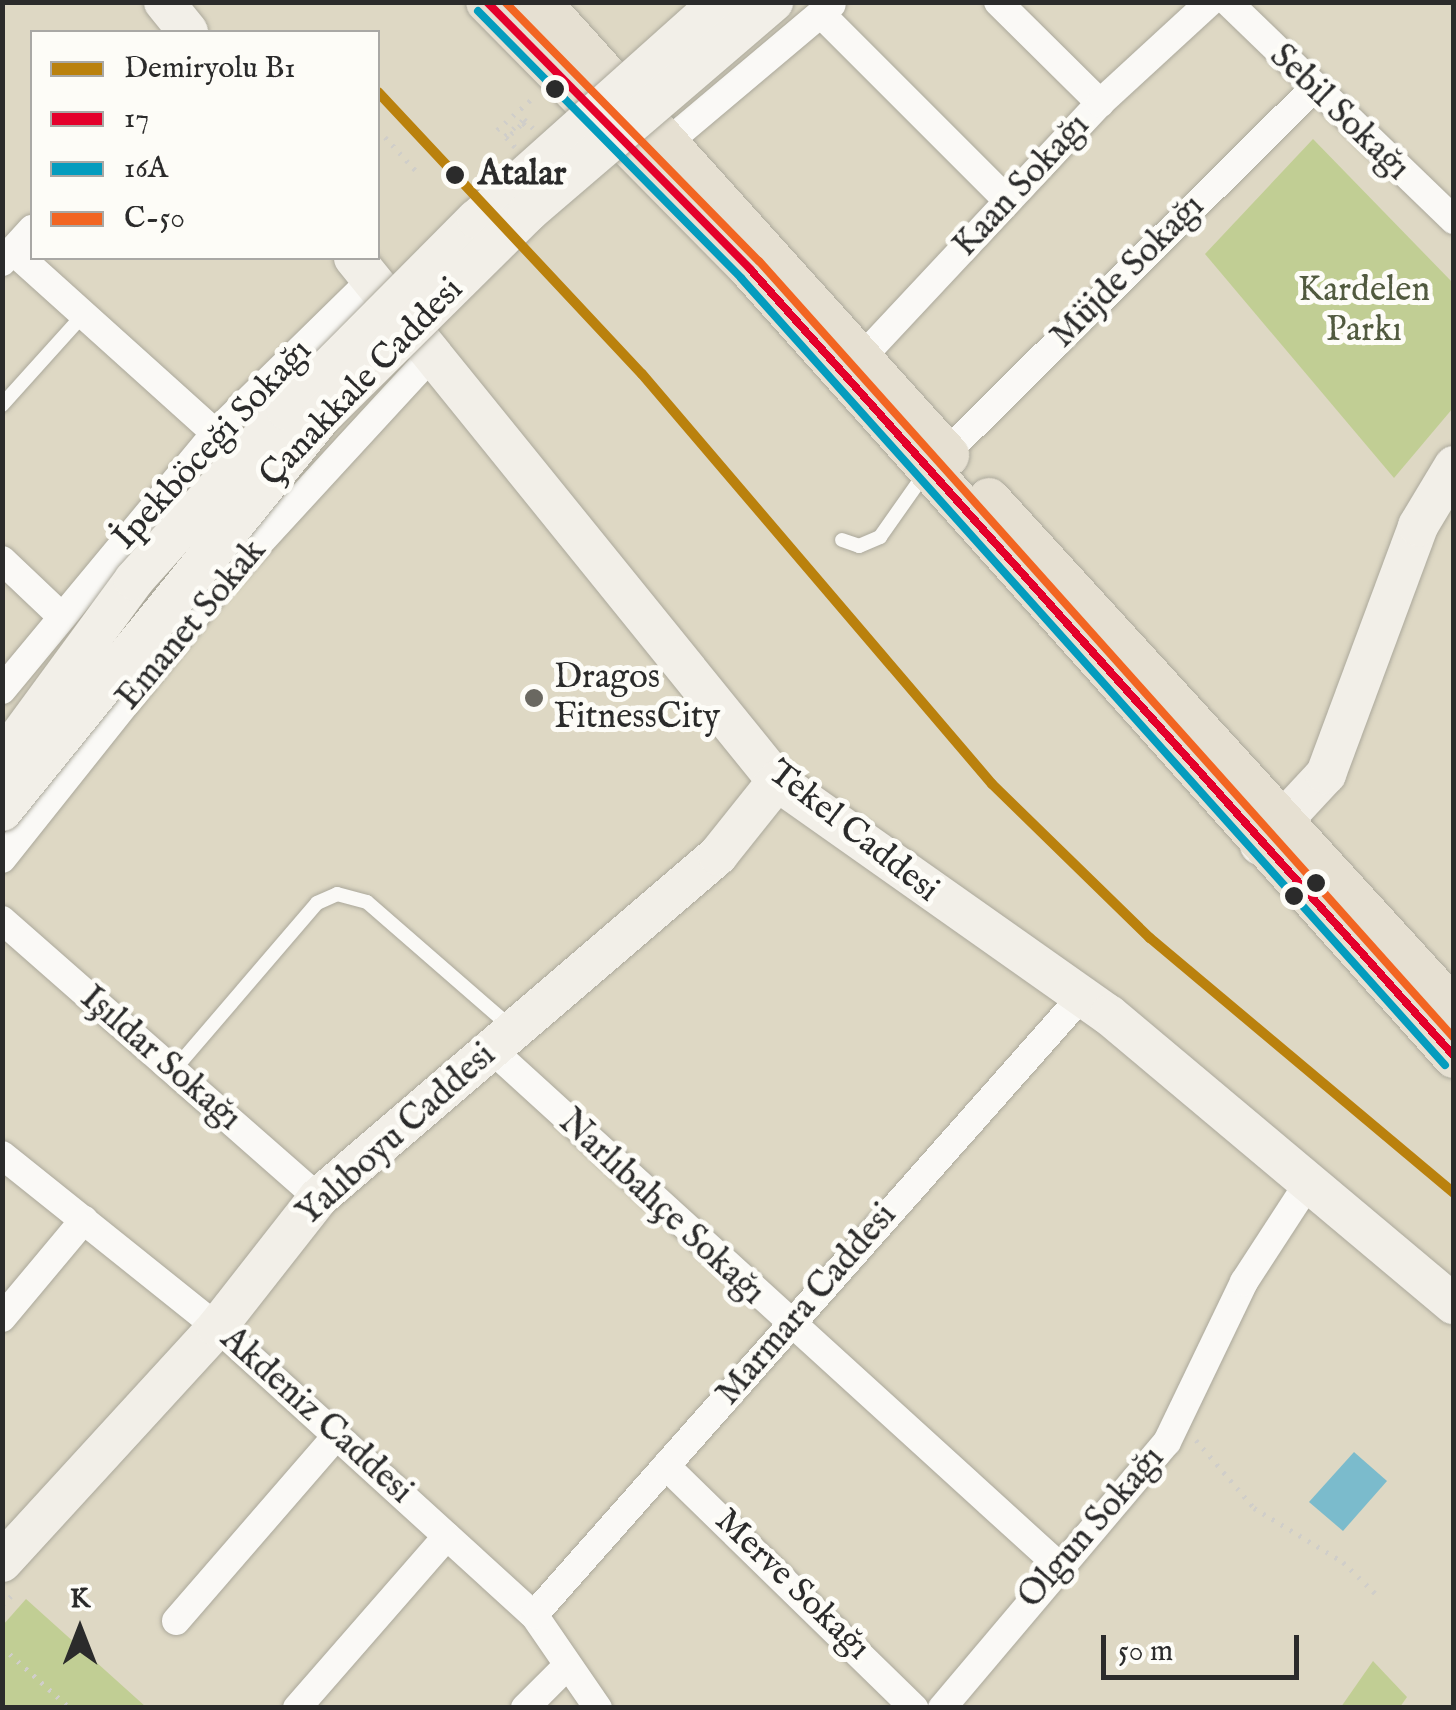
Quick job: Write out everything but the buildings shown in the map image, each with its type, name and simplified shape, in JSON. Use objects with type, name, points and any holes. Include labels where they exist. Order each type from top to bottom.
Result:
[{"type":"main road","points":[[487,2],[658,151]]},
{"type":"main road","points":[[540,2],[658,151],[1272,833],[1454,1056]]},
{"type":"main road","points":[[1272,833],[1454,1009]]},
{"type":"street","points":[[164,2],[186,30]]},
{"type":"street","name":"Çanakkale Caddesi","points":[[2,760],[134,580],[287,410],[478,219],[720,2]]},
{"type":"street","name":"Çanakkale Caddesi","points":[[2,811],[321,417],[528,212],[772,2]]},
{"type":"street","points":[[998,2],[1100,103]]},
{"type":"street","name":"Kaan Sokağı","points":[[853,367],[1100,103],[1210,2]]},
{"type":"street","name":"Sebil Sokağı","points":[[1228,2],[1311,90],[1454,220]]},
{"type":"street","points":[[658,151],[827,9],[1007,200]]},
{"type":"street","name":"Müjde Sokağı","points":[[936,462],[1311,90]]},
{"type":"street","points":[[30,231],[8,257],[84,314],[215,433]]},
{"type":"street","name":"Tekel Caddesi","points":[[363,269],[777,781],[1082,996],[1311,1179],[1454,1304]]},
{"type":"street","name":"İpekböceği Sokağı","points":[[2,690],[215,433],[363,269]]},
{"type":"street","name":"Emanet Sokak","points":[[2,859],[216,589],[432,355]]},
{"type":"street","points":[[1272,833],[1326,774],[1449,483]]},
{"type":"street","points":[[2,560],[61,616]]},
{"type":"street","name":"Yalıboyu Caddesi","points":[[2,1562],[217,1327],[318,1198],[718,855],[777,781]]},
{"type":"street","name":"Işıldar Sokağı","points":[[2,920],[318,1198]]},
{"type":"street","name":"Marmara Caddesi","points":[[534,1616],[786,1326],[1082,996]]},
{"type":"street","name":"Narlıbahçe Sokağı","points":[[503,1039],[786,1326],[1058,1565]]},
{"type":"street","name":"Akdeniz Caddesi","points":[[2,1155],[217,1327],[534,1616],[564,1668],[598,1708]]},
{"type":"street","name":"Olgun Sokağı","points":[[942,1708],[1176,1422],[1244,1282],[1311,1179]]},
{"type":"street","points":[[2,1318],[84,1220]]},
{"type":"street","points":[[176,1621],[337,1434]]},
{"type":"street","name":"Merve Sokağı","points":[[666,1466],[914,1708]]},
{"type":"street","points":[[298,1708],[447,1536]]},
{"type":"street","points":[[526,1708],[564,1668]]},
{"type":"lane","points":[[2,405],[84,314]]},
{"type":"lane","points":[[842,540],[859,546],[880,536],[936,462]]},
{"type":"lane","points":[[173,1071],[316,903],[337,894],[367,902],[503,1039]]},
{"type":"path","points":[[497,130],[537,94]]},
{"type":"path","points":[[386,138],[418,173]]},
{"type":"path","points":[[1176,1422],[1254,1508],[1344,1562],[1379,1596]]},
{"type":"path","points":[[2,1647],[70,1708]]},
{"type":"green space","name":"Kardelen Parkı","points":[[1313,139],[1453,283],[1453,408],[1394,478],[1205,254]]},
{"type":"green space","points":[[26,1599],[146,1707],[3,1707],[3,1625]]},
{"type":"green space","points":[[1373,1661],[1407,1697],[1400,1707],[1341,1707]]},
{"type":"water","points":[[1354,1452],[1387,1481],[1343,1531],[1309,1502]]},
{"type":"rail line","name":"B1","points":[[380,94],[642,374],[992,784],[1150,938],[1454,1193]]},
{"type":"transit line","name":"17","points":[[487,2],[750,269],[1454,1056]]},
{"type":"transit line","name":"C-50","points":[[505,2],[759,261],[1454,1038]]},
{"type":"transit line","name":"16A","points":[[478,11],[741,278],[1445,1065]]},
{"type":"place","name":"Atalar","points":[[455,175]]},
{"type":"place","name":"Dragos FitnessCity","points":[[534,698]]}]
